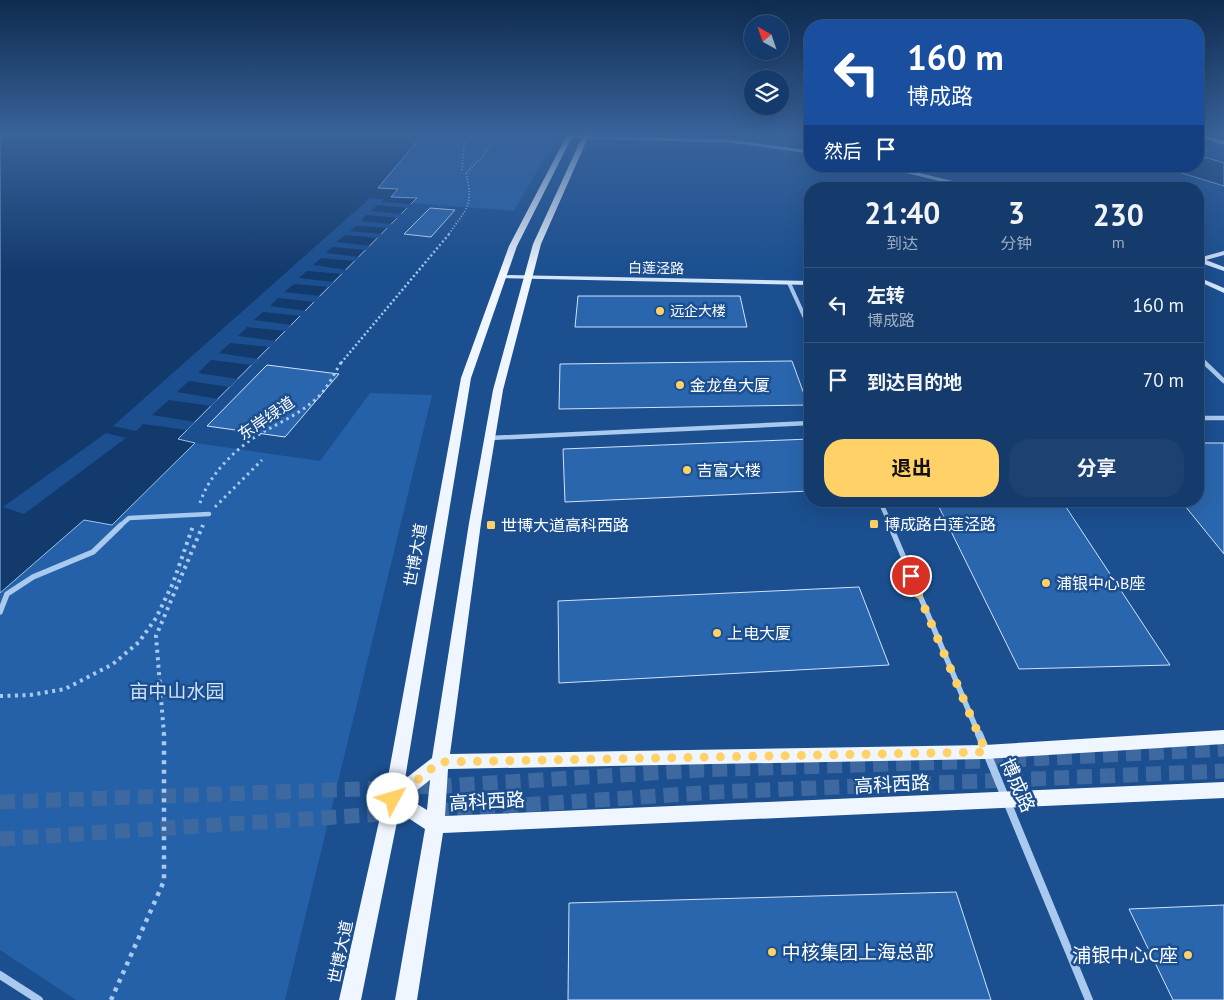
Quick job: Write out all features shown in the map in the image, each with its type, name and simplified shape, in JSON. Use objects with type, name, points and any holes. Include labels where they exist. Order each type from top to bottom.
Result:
[{"type":"main road","name":"世博大道","points":[[350,1000],[393,799],[466,378],[512,246],[546,180]]},
{"type":"main road","points":[[406,1000],[435,825],[440,762],[475,523],[498,390],[537,244],[566,180]]},
{"type":"main road","name":"高科西路","points":[[440,762],[986,752],[1224,737]]},
{"type":"main road","points":[[393,799],[440,762]]},
{"type":"main road","name":"高科西路","points":[[393,799],[435,825],[1224,790]]},
{"type":"street","points":[[1204,258],[1224,253]]},
{"type":"street","points":[[1204,262],[1224,269]]},
{"type":"street","name":"白莲泾路","points":[[502,277],[804,283]]},
{"type":"street","points":[[1204,282],[1224,291]]},
{"type":"street","points":[[789,283],[804,315]]},
{"type":"street","points":[[1204,363],[1224,381]]},
{"type":"street","points":[[1204,418],[1224,418]]},
{"type":"street","points":[[490,438],[804,423]]},
{"type":"street","name":"博成路","points":[[883,507],[1007,800],[1089,1000]]},
{"type":"street","points":[[0,612],[7,594],[33,577],[93,552],[129,518],[209,514]]},
{"type":"street","points":[[0,975],[39,1000]]},
{"type":"path","name":"东岸绿道","points":[[0,696],[30,695],[65,689],[113,664],[139,642],[156,618],[173,583],[188,544],[203,493],[215,473],[261,433],[291,418],[320,394],[345,357],[426,260],[444,242],[470,203],[471,193],[467,180]]},
{"type":"path","points":[[111,1000],[164,881],[164,729],[156,636],[200,529],[209,514],[262,460]]},
{"type":"green space","points":[[386,180],[532,180],[514,211],[413,203],[417,199],[391,197],[398,190],[378,189]]},
{"type":"green space","name":"亩中山水园","points":[[370,393],[432,395],[285,1000],[76,1000],[0,950],[0,593],[84,520],[112,525],[195,443],[320,461]]},
{"type":"shaded area","points":[[0,180],[385,180],[378,188],[398,189],[391,197],[417,198],[178,439],[195,443],[112,525],[84,520],[0,593]]},
{"type":"shaded area","points":[[1203,180],[1224,180],[1224,186]]},
{"type":"pier","points":[[370,198],[384,199],[382,202],[412,204],[408,208],[377,205],[371,211],[402,214],[399,218],[366,215],[361,221],[392,224],[388,228],[356,226],[350,231],[382,234],[378,238],[345,235],[337,242],[370,246],[366,250],[332,247],[326,253],[359,257],[355,261],[321,258],[313,265],[347,270],[342,274],[307,271],[299,278],[334,282],[329,287],[294,284],[284,292],[320,296],[315,302],[278,298],[270,306],[306,311],[301,316],[263,312],[254,320],[291,325],[286,331],[247,327],[238,336],[276,341],[270,347],[230,343],[219,353],[258,359],[252,365],[211,360],[198,373],[238,379],[230,387],[189,381],[177,392],[218,399],[211,406],[169,400],[152,415],[195,422],[187,430],[143,424],[136,431],[113,426]]},
{"type":"pier","points":[[106,433],[126,438],[24,514],[3,507]]},
{"type":"building","points":[[430,208],[455,210],[431,237],[404,234]]},
{"type":"building","name":"远企大楼","points":[[578,296],[740,296],[747,327],[575,327]]},
{"type":"building","name":"金龙鱼大厦","points":[[792,361],[804,394],[804,405],[559,409],[560,364]]},
{"type":"building","points":[[267,365],[339,374],[285,437],[207,426]]},
{"type":"building","name":"吉富大楼","points":[[804,439],[804,491],[565,502],[563,449]]},
{"type":"building","points":[[1204,443],[1224,443],[1224,554],[1186,507],[1204,507]]},
{"type":"building","name":"浦银中心B座","points":[[939,507],[1066,507],[1170,665],[1019,669]]},
{"type":"building","name":"上电大厦","points":[[859,587],[889,665],[559,683],[558,601]]},
{"type":"building","name":"中核集团上海总部","points":[[956,892],[991,1000],[568,1000],[569,903]]},
{"type":"building","name":"浦银中心C座","points":[[1224,905],[1224,1000],[1173,1000],[1129,909]]},
{"type":"tunnel","points":[[0,802],[443,786],[700,770],[1012,760],[1224,749]]},
{"type":"tunnel","points":[[434,811],[717,792],[1224,771]]},
{"type":"tunnel","points":[[0,839],[414,812]]},
{"type":"place","name":"远企大楼","points":[[660,311]]},
{"type":"place","name":"金龙鱼大厦","points":[[680,385]]},
{"type":"place","name":"吉富大楼","points":[[687,470]]},
{"type":"place","name":"博成路白莲泾路","points":[[874,524]]},
{"type":"place","name":"世博大道高科西路","points":[[491,525]]},
{"type":"place","name":"浦银中心B座","points":[[1046,583]]},
{"type":"place","name":"上电大厦","points":[[717,633]]},
{"type":"place","name":"中核集团上海总部","points":[[772,952]]},
{"type":"place","name":"浦银中心C座","points":[[1188,955]]},
{"type":"route","points":[[393,799],[440,762],[986,752],[911,576]]}]
